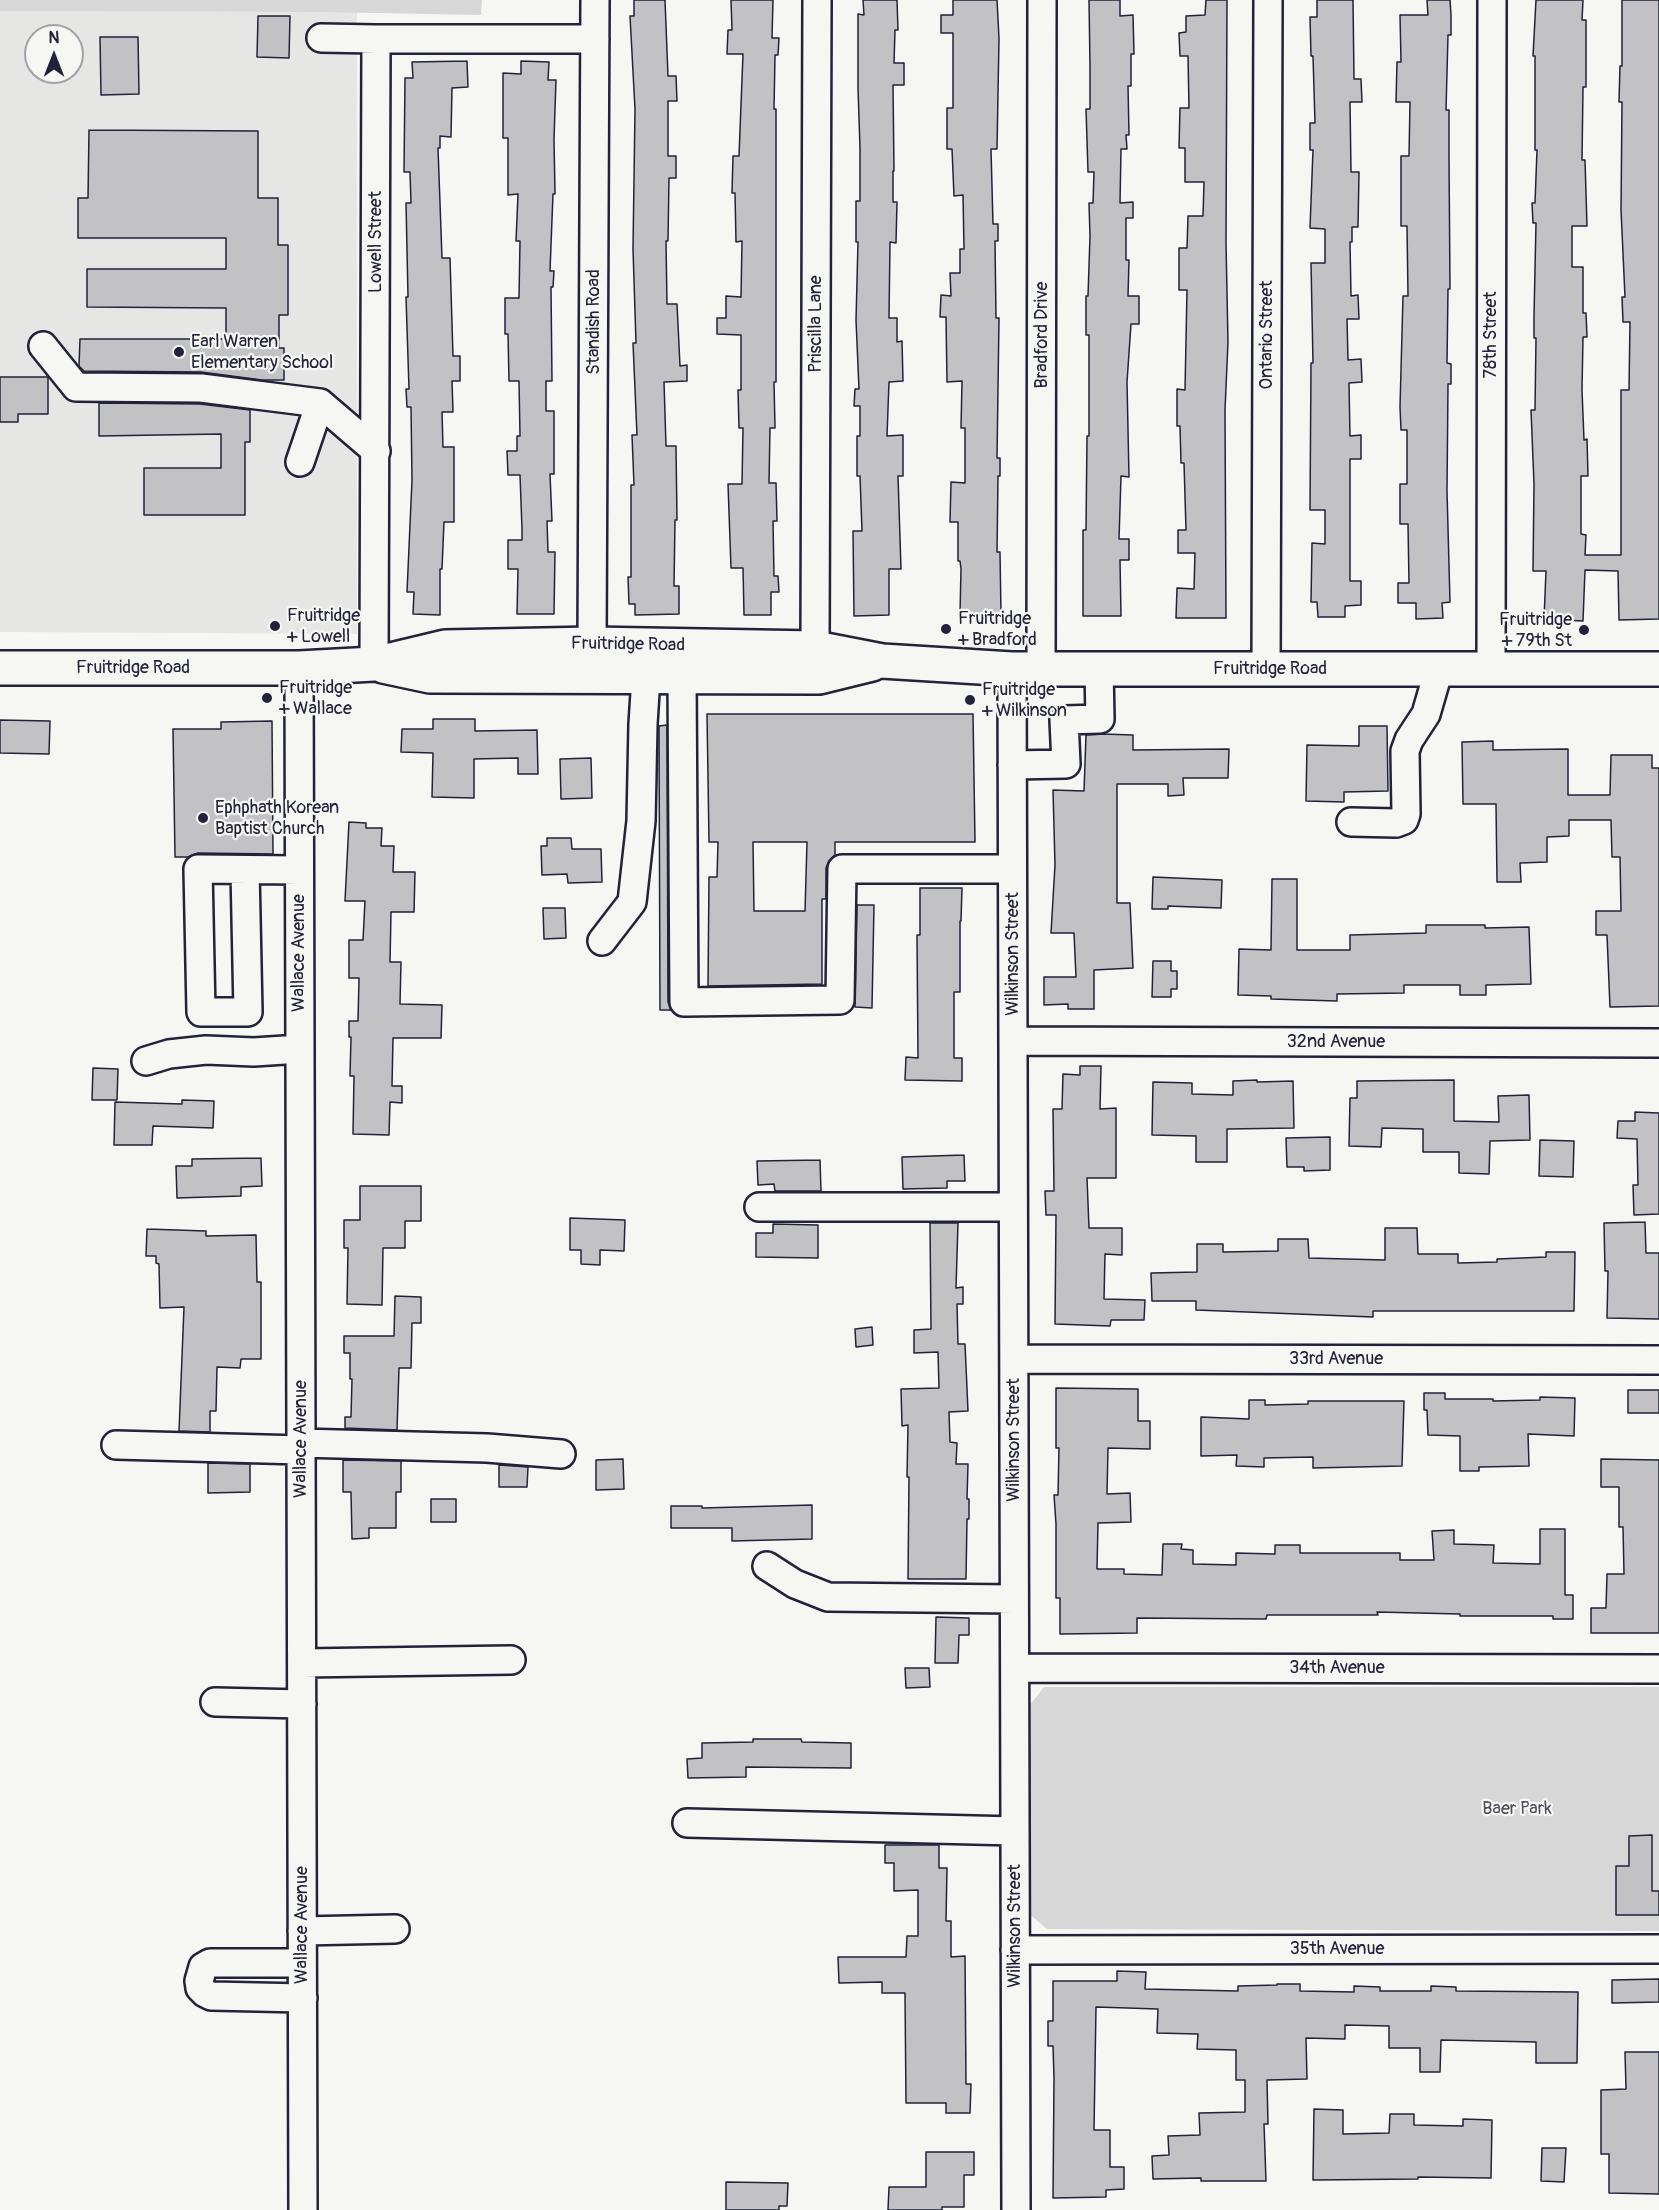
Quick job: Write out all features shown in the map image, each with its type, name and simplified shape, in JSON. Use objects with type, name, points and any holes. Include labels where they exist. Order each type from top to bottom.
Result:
[{"type":"main road","name":"Fruitridge Road","points":[[0,668],[298,668],[374,664],[445,647],[592,644],[815,648],[882,661],[1026,669],[1659,669]]},
{"type":"main road","name":"Fruitridge Road","points":[[374,664],[430,676],[819,677],[882,661]]},
{"type":"street","name":"Standish Road","points":[[592,644],[595,0]]},
{"type":"street","name":"Priscilla Lane","points":[[815,648],[817,0]]},
{"type":"street","name":"Bradford Drive","points":[[1026,669],[1042,0]]},
{"type":"street","name":"Ontario Street","points":[[1266,669],[1268,0]]},
{"type":"street","name":"78th Street","points":[[1491,669],[1492,0]]},
{"type":"street","points":[[321,38],[595,39]]},
{"type":"street","name":"Lowell Street","points":[[374,664],[376,39]]},
{"type":"street","points":[[43,346],[76,387],[201,388],[320,403],[376,451]]},
{"type":"street","points":[[300,462],[320,403]]},
{"type":"street","name":"Wallace Avenue","points":[[298,668],[303,2210]]},
{"type":"street","name":"Wilkinson Street","points":[[1016,2210],[1012,765],[1026,669]]},
{"type":"street","points":[[1012,765],[1066,764],[1064,720],[1100,719],[1099,669]]},
{"type":"street","points":[[1351,822],[1396,823],[1404,820],[1406,814],[1405,751],[1409,740],[1426,714],[1439,669]]},
{"type":"street","points":[[682,676],[684,1002],[840,1000],[842,869],[1012,869]]},
{"type":"street","points":[[602,941],[632,902],[641,821],[646,677]]},
{"type":"street","points":[[244,870],[248,1012],[201,1012],[198,869],[299,870]]},
{"type":"street","name":"32nd Avenue","points":[[1013,1041],[1659,1043]]},
{"type":"street","points":[[146,1061],[168,1054],[206,1050],[254,1052],[300,1049]]},
{"type":"street","points":[[759,1207],[1013,1207]]},
{"type":"street","name":"33rd Avenue","points":[[1014,1359],[1659,1360]]},
{"type":"street","points":[[116,1445],[487,1448],[561,1454]]},
{"type":"street","points":[[767,1566],[795,1584],[828,1597],[1014,1599]]},
{"type":"street","points":[[302,1663],[511,1660]]},
{"type":"street","name":"34th Avenue","points":[[1015,1668],[1659,1669]]},
{"type":"street","points":[[214,1702],[302,1704]]},
{"type":"street","points":[[687,1823],[1015,1831]]},
{"type":"street","points":[[302,1931],[395,1929]]},
{"type":"street","name":"35th Avenue","points":[[1015,1950],[1659,1949]]},
{"type":"street","points":[[302,1963],[210,1963],[203,1966],[199,1980],[200,1988],[205,1994],[211,1996],[303,1998]]},
{"type":"shaded area","name":"Earl Warren Elementary School","points":[[0,11],[357,12],[357,634],[0,632]]},
{"type":"green space","points":[[0,0],[482,0],[481,15],[0,11]]},
{"type":"green space","name":"Baer Park","points":[[1044,1687],[1659,1687],[1659,1931],[1047,1929],[1028,1913],[1030,1705]]},
{"type":"building","points":[[634,0],[665,0],[668,76],[676,76],[677,101],[668,101],[668,156],[676,156],[676,178],[669,178],[668,241],[666,241],[667,304],[677,304],[680,366],[687,365],[687,381],[664,382],[666,446],[676,446],[677,520],[675,520],[674,586],[679,586],[679,614],[635,615],[635,604],[629,604],[631,485],[634,485],[632,435],[637,435],[633,343],[636,343],[633,249],[635,109],[630,16],[634,16]]},
{"type":"building","points":[[731,0],[773,0],[772,38],[779,38],[778,55],[775,55],[774,109],[776,109],[775,428],[770,428],[769,483],[776,483],[777,521],[773,521],[774,576],[778,576],[779,592],[771,592],[771,615],[744,615],[743,568],[731,568],[728,484],[742,484],[743,428],[739,428],[738,390],[741,390],[741,335],[717,334],[717,318],[726,318],[726,296],[741,297],[742,241],[736,242],[735,193],[732,193],[733,156],[739,156],[743,54],[727,54],[728,30],[732,30]]},
{"type":"building","points":[[863,0],[897,0],[898,30],[895,30],[894,63],[904,63],[904,85],[893,85],[893,202],[897,202],[896,243],[890,242],[889,318],[897,318],[897,342],[902,341],[903,381],[889,382],[887,436],[903,435],[903,476],[898,476],[901,569],[889,569],[889,615],[854,616],[853,531],[862,531],[860,476],[857,476],[860,406],[854,406],[855,389],[859,389],[856,320],[858,242],[856,242],[856,201],[860,201],[858,14],[864,15]]},
{"type":"building","points":[[953,0],[997,0],[999,38],[997,149],[991,149],[993,224],[998,224],[998,241],[995,241],[996,318],[999,318],[997,458],[1000,458],[997,552],[1000,552],[1001,615],[960,614],[961,569],[960,561],[958,561],[958,522],[950,522],[951,482],[965,483],[965,428],[961,428],[962,381],[947,382],[946,317],[940,317],[941,295],[951,296],[950,273],[960,273],[960,249],[964,249],[963,195],[954,196],[952,149],[947,149],[947,108],[953,108],[953,33],[941,33],[941,15],[953,15]]},
{"type":"building","points":[[1089,0],[1120,0],[1120,16],[1133,15],[1134,54],[1131,54],[1131,86],[1128,86],[1129,135],[1126,135],[1127,149],[1121,149],[1120,203],[1133,202],[1133,218],[1126,218],[1126,260],[1129,260],[1128,296],[1139,296],[1139,324],[1131,324],[1127,382],[1129,477],[1121,476],[1119,539],[1129,539],[1129,560],[1120,560],[1121,616],[1083,616],[1083,530],[1086,530],[1087,436],[1089,436],[1089,335],[1086,335],[1086,296],[1088,296],[1090,236],[1089,203],[1093,203],[1094,172],[1088,172],[1086,109],[1090,109]]},
{"type":"building","points":[[1206,0],[1227,0],[1226,618],[1176,618],[1177,588],[1194,589],[1195,553],[1178,553],[1178,530],[1186,530],[1184,463],[1181,463],[1180,426],[1177,426],[1177,389],[1185,390],[1187,290],[1179,290],[1179,248],[1187,248],[1188,216],[1203,216],[1204,182],[1185,182],[1185,148],[1179,148],[1180,108],[1189,108],[1188,56],[1180,56],[1179,33],[1186,32],[1186,16],[1205,15]]},
{"type":"building","points":[[1317,0],[1353,0],[1354,79],[1361,79],[1362,102],[1350,102],[1351,172],[1359,172],[1358,227],[1352,227],[1352,242],[1350,242],[1351,296],[1358,295],[1359,319],[1347,319],[1348,360],[1361,359],[1362,382],[1349,383],[1350,436],[1361,435],[1361,459],[1350,459],[1350,581],[1361,581],[1361,605],[1345,606],[1345,617],[1318,617],[1317,602],[1311,602],[1312,543],[1325,544],[1325,510],[1310,510],[1311,363],[1313,363],[1311,263],[1325,263],[1325,229],[1310,228],[1313,150],[1310,150],[1310,123],[1315,123],[1310,17],[1317,17]]},
{"type":"building","points":[[1427,0],[1450,0],[1451,15],[1451,35],[1448,35],[1446,110],[1449,110],[1450,289],[1448,289],[1447,363],[1451,364],[1451,384],[1448,384],[1447,491],[1450,602],[1442,603],[1443,618],[1416,619],[1416,603],[1398,603],[1398,583],[1409,583],[1408,524],[1400,524],[1400,484],[1407,484],[1407,430],[1401,430],[1400,407],[1403,296],[1408,296],[1407,226],[1401,226],[1401,156],[1409,156],[1410,102],[1396,102],[1397,62],[1401,62],[1400,15],[1428,15]]},
{"type":"building","points":[[1536,0],[1583,0],[1582,20],[1586,20],[1586,87],[1583,87],[1582,160],[1585,160],[1587,226],[1572,226],[1572,267],[1583,267],[1583,313],[1586,313],[1587,337],[1583,337],[1582,390],[1588,476],[1581,476],[1581,534],[1586,535],[1585,555],[1621,555],[1621,390],[1629,390],[1630,322],[1623,322],[1622,297],[1625,297],[1621,210],[1622,102],[1619,102],[1620,66],[1622,66],[1622,0],[1659,0],[1659,619],[1619,620],[1618,571],[1585,570],[1583,621],[1544,619],[1546,571],[1533,571],[1534,484],[1531,410],[1535,410],[1536,223],[1533,223],[1532,203],[1535,203],[1537,150],[1535,150],[1535,56],[1533,56]]},
{"type":"building","points":[[258,16],[290,16],[289,58],[257,57]]},
{"type":"building","points":[[100,37],[138,37],[139,94],[101,95]]},
{"type":"building","points":[[467,61],[468,87],[452,88],[451,137],[440,136],[440,148],[438,148],[442,258],[450,258],[453,356],[460,356],[460,381],[452,381],[453,412],[442,412],[443,447],[454,447],[454,522],[444,522],[442,569],[440,569],[440,615],[413,614],[414,592],[407,592],[412,480],[411,407],[407,407],[406,389],[409,389],[406,203],[411,203],[410,172],[404,172],[405,78],[413,78],[412,62]]},
{"type":"building","points":[[521,61],[549,62],[548,80],[556,80],[555,194],[553,194],[550,271],[554,271],[553,287],[551,287],[552,381],[546,381],[546,411],[554,411],[554,474],[550,474],[552,521],[547,521],[548,552],[555,552],[554,614],[517,614],[518,569],[508,569],[508,540],[522,540],[520,475],[508,475],[507,451],[517,451],[517,436],[520,436],[519,381],[509,381],[508,334],[505,334],[505,298],[519,298],[520,241],[516,241],[518,194],[508,195],[508,138],[503,138],[503,73],[521,74]]},
{"type":"building","points":[[89,130],[258,131],[258,198],[278,198],[278,245],[288,245],[288,315],[279,315],[279,348],[284,348],[284,380],[262,380],[201,372],[84,371],[79,366],[80,339],[226,339],[226,308],[87,307],[87,269],[226,269],[226,238],[78,238],[78,198],[88,198]]},
{"type":"building","points":[[0,377],[48,377],[48,414],[18,414],[18,422],[0,422]]},
{"type":"building","points":[[99,403],[200,404],[250,410],[250,442],[245,442],[245,515],[144,515],[144,468],[221,468],[221,434],[99,436]]},
{"type":"building","points":[[707,714],[973,714],[975,842],[835,842],[835,855],[826,868],[826,899],[822,899],[822,984],[708,986],[709,877],[717,877],[718,842],[709,842]],"holes":[[[753,842],[807,842],[805,911],[754,911]]]},
{"type":"building","points":[[433,719],[475,719],[475,731],[537,730],[538,774],[518,774],[518,758],[474,759],[474,798],[432,797],[433,753],[401,752],[402,729],[433,729]]},
{"type":"building","points":[[0,720],[50,721],[49,754],[0,753]]},
{"type":"building","points":[[272,721],[273,854],[198,853],[188,857],[175,857],[173,729],[221,729],[221,722]]},
{"type":"building","points":[[667,725],[668,1002],[671,1010],[660,1010],[659,726]]},
{"type":"building","points":[[1359,726],[1387,726],[1388,791],[1344,792],[1344,802],[1306,801],[1307,745],[1359,746]]},
{"type":"building","points":[[1086,735],[1133,735],[1133,750],[1229,749],[1228,778],[1183,778],[1184,795],[1168,796],[1168,784],[1117,784],[1117,903],[1130,903],[1133,968],[1094,970],[1094,1009],[1068,1009],[1068,1004],[1044,1005],[1044,977],[1076,977],[1074,933],[1051,933],[1055,865],[1053,790],[1084,791]]},
{"type":"building","points":[[1493,741],[1493,750],[1568,749],[1568,795],[1610,795],[1611,755],[1652,755],[1652,768],[1659,768],[1659,1006],[1610,1007],[1607,935],[1596,935],[1596,911],[1621,911],[1620,857],[1612,857],[1611,820],[1569,820],[1569,836],[1547,837],[1547,862],[1520,863],[1521,882],[1497,882],[1496,804],[1463,804],[1462,742]]},
{"type":"building","points":[[591,758],[592,798],[561,799],[560,759]]},
{"type":"building","points":[[349,822],[366,823],[366,828],[382,828],[381,846],[394,846],[393,872],[415,872],[414,912],[391,912],[390,962],[401,962],[400,1004],[442,1005],[441,1038],[393,1038],[392,1086],[402,1086],[402,1103],[390,1102],[389,1135],[353,1134],[354,1076],[350,1076],[349,1021],[358,1021],[359,978],[349,978],[349,940],[363,940],[365,901],[345,901]]},
{"type":"building","points":[[547,838],[571,838],[572,849],[601,849],[602,882],[568,883],[567,874],[542,875],[541,846],[547,846]]},
{"type":"building","points":[[1153,877],[1222,880],[1221,908],[1168,906],[1168,909],[1152,909]]},
{"type":"building","points":[[1272,879],[1297,879],[1297,950],[1350,950],[1350,935],[1426,933],[1426,925],[1485,925],[1485,928],[1529,927],[1531,984],[1486,985],[1486,995],[1460,995],[1460,985],[1404,985],[1404,993],[1337,994],[1337,1001],[1271,999],[1271,996],[1238,995],[1239,949],[1271,950]]},
{"type":"building","points":[[920,888],[962,888],[960,992],[954,992],[954,1058],[962,1058],[962,1081],[905,1080],[906,1057],[918,1058],[917,935],[920,935]]},
{"type":"building","points":[[857,905],[874,905],[872,1008],[855,1007]]},
{"type":"building","points":[[543,908],[565,908],[566,938],[544,939]]},
{"type":"building","points":[[1153,961],[1171,961],[1171,971],[1177,971],[1177,989],[1171,989],[1171,997],[1152,997]]},
{"type":"building","points":[[1080,1066],[1101,1066],[1100,1109],[1116,1108],[1116,1178],[1087,1178],[1089,1228],[1122,1228],[1122,1255],[1105,1254],[1104,1299],[1145,1300],[1144,1320],[1111,1320],[1110,1326],[1055,1324],[1056,1215],[1046,1215],[1045,1191],[1054,1191],[1053,1109],[1062,1109],[1063,1074],[1080,1075]]},
{"type":"building","points":[[93,1068],[118,1069],[117,1100],[92,1100]]},
{"type":"building","points":[[1257,1080],[1257,1082],[1293,1081],[1294,1128],[1227,1129],[1227,1162],[1196,1162],[1196,1136],[1152,1135],[1153,1082],[1192,1083],[1192,1094],[1233,1095],[1233,1081]]},
{"type":"building","points":[[1454,1080],[1454,1121],[1499,1122],[1498,1096],[1529,1095],[1530,1140],[1490,1141],[1489,1174],[1459,1173],[1459,1152],[1423,1152],[1423,1129],[1382,1128],[1381,1147],[1349,1146],[1350,1098],[1357,1098],[1357,1081]]},
{"type":"building","points":[[182,1100],[214,1101],[213,1128],[153,1126],[152,1145],[114,1145],[115,1102],[182,1104]]},
{"type":"building","points":[[1635,1112],[1659,1113],[1659,1214],[1634,1215],[1633,1185],[1638,1185],[1637,1139],[1617,1138],[1618,1121],[1635,1121]]},
{"type":"building","points":[[1330,1137],[1330,1170],[1304,1171],[1304,1167],[1287,1167],[1286,1138]]},
{"type":"building","points":[[1540,1140],[1574,1141],[1573,1177],[1539,1176]]},
{"type":"building","points":[[964,1155],[965,1181],[947,1181],[947,1188],[903,1189],[902,1157]]},
{"type":"building","points":[[261,1158],[262,1186],[241,1187],[241,1196],[177,1198],[176,1166],[192,1166],[192,1159]]},
{"type":"building","points":[[820,1160],[821,1191],[775,1191],[774,1184],[758,1185],[757,1161]]},
{"type":"building","points":[[360,1186],[421,1186],[421,1221],[405,1221],[405,1248],[383,1248],[382,1305],[347,1304],[348,1248],[344,1248],[344,1220],[360,1220]]},
{"type":"building","points":[[570,1218],[625,1220],[624,1251],[600,1250],[600,1265],[581,1264],[581,1250],[570,1250]]},
{"type":"building","points":[[1645,1222],[1646,1253],[1659,1253],[1659,1319],[1607,1318],[1608,1271],[1605,1271],[1604,1223]]},
{"type":"building","points":[[930,1223],[958,1223],[956,1288],[963,1287],[963,1304],[957,1304],[958,1344],[965,1344],[968,1411],[949,1412],[950,1442],[957,1443],[956,1464],[968,1464],[969,1519],[967,1519],[966,1579],[908,1579],[908,1425],[902,1426],[901,1389],[939,1388],[938,1352],[914,1353],[914,1330],[931,1329]]},
{"type":"building","points":[[773,1224],[818,1225],[818,1258],[756,1257],[756,1233],[773,1233]]},
{"type":"building","points":[[1385,1228],[1417,1228],[1418,1254],[1458,1254],[1458,1263],[1546,1257],[1546,1252],[1575,1252],[1574,1311],[1373,1311],[1373,1317],[1196,1310],[1196,1301],[1152,1301],[1151,1273],[1197,1272],[1197,1244],[1223,1244],[1223,1252],[1278,1251],[1278,1239],[1308,1239],[1309,1258],[1385,1260]]},
{"type":"building","points":[[147,1229],[206,1231],[206,1236],[256,1235],[257,1282],[261,1282],[261,1359],[241,1359],[240,1368],[217,1367],[216,1411],[210,1411],[210,1432],[179,1431],[184,1307],[160,1308],[159,1264],[156,1263],[156,1256],[146,1256]]},
{"type":"building","points":[[395,1296],[421,1297],[421,1323],[412,1323],[411,1368],[399,1368],[397,1430],[345,1428],[345,1417],[351,1417],[352,1379],[350,1379],[350,1353],[344,1353],[344,1336],[394,1336]]},
{"type":"building","points":[[872,1327],[873,1345],[856,1347],[855,1329]]},
{"type":"building","points":[[1056,1388],[1138,1389],[1138,1421],[1150,1421],[1150,1449],[1108,1448],[1107,1494],[1130,1493],[1131,1522],[1098,1523],[1097,1569],[1124,1569],[1124,1574],[1162,1575],[1163,1544],[1182,1544],[1181,1549],[1193,1550],[1193,1564],[1236,1565],[1236,1553],[1275,1554],[1275,1545],[1300,1545],[1300,1553],[1400,1553],[1400,1560],[1434,1560],[1432,1531],[1454,1530],[1454,1544],[1494,1545],[1493,1563],[1540,1564],[1540,1529],[1565,1529],[1565,1595],[1573,1595],[1573,1619],[1553,1619],[1553,1616],[1460,1616],[1460,1614],[1377,1612],[1378,1615],[1267,1615],[1266,1619],[1137,1618],[1137,1633],[1060,1634],[1060,1598],[1056,1598],[1054,1495],[1058,1495],[1059,1448],[1056,1448]]},
{"type":"building","points":[[1628,1390],[1659,1390],[1659,1413],[1628,1413]]},
{"type":"building","points":[[1424,1393],[1445,1393],[1445,1399],[1493,1399],[1493,1401],[1540,1400],[1540,1397],[1575,1398],[1574,1436],[1528,1434],[1529,1466],[1479,1467],[1479,1471],[1460,1471],[1460,1436],[1428,1435]]},
{"type":"building","points":[[1249,1400],[1265,1400],[1265,1405],[1308,1404],[1308,1401],[1404,1401],[1402,1466],[1313,1468],[1313,1457],[1264,1458],[1264,1467],[1236,1466],[1237,1455],[1201,1456],[1201,1417],[1249,1419]]},
{"type":"building","points":[[623,1459],[624,1489],[596,1490],[596,1460]]},
{"type":"building","points":[[1601,1459],[1659,1460],[1659,1633],[1591,1633],[1591,1608],[1606,1608],[1607,1574],[1624,1574],[1623,1527],[1619,1527],[1619,1487],[1601,1487]]},
{"type":"building","points":[[343,1460],[401,1461],[401,1492],[396,1492],[396,1528],[369,1528],[369,1538],[352,1539],[351,1492],[343,1492]]},
{"type":"building","points":[[208,1463],[250,1464],[250,1492],[208,1493]]},
{"type":"building","points":[[499,1465],[528,1467],[527,1487],[499,1487]]},
{"type":"building","points":[[431,1499],[456,1499],[456,1522],[431,1522]]},
{"type":"building","points":[[812,1505],[812,1539],[732,1541],[732,1528],[671,1528],[671,1506],[702,1506],[702,1508]]},
{"type":"building","points":[[936,1617],[969,1618],[969,1635],[959,1635],[958,1663],[935,1663]]},
{"type":"building","points":[[905,1668],[929,1668],[930,1687],[906,1688]]},
{"type":"building","points":[[753,1739],[801,1739],[802,1742],[851,1743],[851,1768],[746,1767],[746,1777],[688,1778],[687,1759],[702,1758],[702,1743],[753,1742]]},
{"type":"building","points":[[1652,1835],[1652,1891],[1659,1891],[1659,1915],[1616,1915],[1616,1866],[1629,1866],[1629,1836]]},
{"type":"building","points":[[885,1845],[939,1845],[939,1868],[947,1868],[946,1921],[951,1921],[951,1957],[965,1956],[966,2084],[971,2084],[970,2113],[946,2113],[946,2103],[906,2103],[905,1993],[882,1993],[882,1982],[839,1983],[838,1957],[906,1957],[907,1936],[918,1936],[918,1890],[894,1891],[894,1863],[885,1863]]},
{"type":"building","points":[[1117,1971],[1146,1972],[1145,1989],[1238,1991],[1238,1986],[1300,1984],[1300,1991],[1354,1992],[1354,1986],[1380,1987],[1380,1991],[1431,1991],[1431,1986],[1456,1987],[1456,1991],[1578,1992],[1577,2063],[1536,2063],[1536,2042],[1441,2040],[1440,2072],[1420,2072],[1420,2048],[1389,2048],[1389,2026],[1345,2025],[1345,2039],[1306,2038],[1307,2079],[1267,2080],[1268,2124],[1264,2124],[1266,2181],[1201,2181],[1201,2178],[1153,2179],[1152,2156],[1169,2155],[1168,2136],[1200,2135],[1199,2113],[1245,2112],[1245,2080],[1236,2080],[1236,2050],[1197,2049],[1198,2034],[1157,2033],[1158,2009],[1096,2007],[1094,2130],[1110,2130],[1110,2167],[1124,2167],[1124,2189],[1106,2190],[1106,2197],[1053,2198],[1054,2078],[1053,2046],[1048,2046],[1048,2021],[1053,2021],[1053,1981],[1117,1981]]},
{"type":"building","points":[[1659,1979],[1659,2002],[1612,2003],[1612,1980]]},
{"type":"building","points":[[1625,2052],[1659,2052],[1659,2194],[1609,2193],[1609,2154],[1601,2154],[1601,2090],[1626,2089]]},
{"type":"building","points":[[1314,2109],[1343,2110],[1343,2134],[1389,2133],[1390,2114],[1414,2114],[1414,2125],[1463,2126],[1463,2119],[1492,2120],[1491,2178],[1418,2177],[1418,2179],[1313,2180]]},
{"type":"building","points":[[1542,2148],[1566,2148],[1564,2182],[1541,2181]]},
{"type":"building","points":[[926,2152],[974,2152],[974,2175],[964,2175],[964,2207],[942,2207],[942,2210],[888,2210],[889,2187],[926,2187]]},
{"type":"building","points":[[726,2182],[788,2183],[787,2206],[779,2206],[779,2210],[726,2210]]},
{"type":"place","name":"Earl Warren Elementary School","points":[[179,352]]},
{"type":"place","name":"Fruitridge + Lowell","points":[[275,626]]},
{"type":"place","name":"Fruitridge + Bradford","points":[[946,629]]},
{"type":"place","name":"Fruitridge + 79th St","points":[[1584,630]]},
{"type":"place","name":"Fruitridge + Wallace","points":[[267,698]]},
{"type":"place","name":"Fruitridge + Wilkinson","points":[[970,700]]},
{"type":"place","name":"Ephphath Korean Baptist Church","points":[[203,818]]}]
